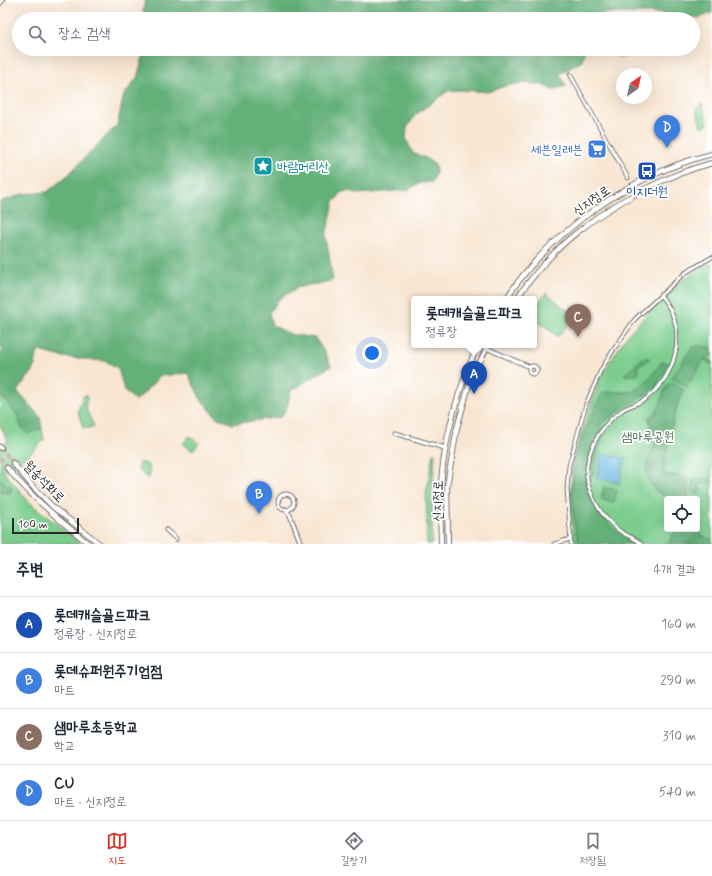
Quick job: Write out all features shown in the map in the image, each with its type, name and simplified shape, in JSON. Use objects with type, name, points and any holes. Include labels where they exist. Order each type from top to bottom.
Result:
[{"type":"street","points":[[570,74],[628,178]]},
{"type":"street","name":"신지정로","points":[[508,296],[519,280],[548,247],[615,196],[657,173],[686,161],[712,154]]},
{"type":"street","name":"신지정로","points":[[518,296],[534,276],[562,246],[579,230],[596,218],[653,186],[680,174],[712,163]]},
{"type":"street","points":[[571,544],[567,489],[569,464],[590,392],[601,370],[632,323],[685,273],[712,257]]},
{"type":"street","points":[[641,544],[638,540],[617,529],[608,520],[594,500],[586,476],[591,449],[600,431],[609,420],[621,410],[646,399],[656,390],[664,380],[673,362],[678,338],[673,315],[660,295]]},
{"type":"street","name":"신지정로","points":[[442,544],[440,495],[446,448],[459,391],[478,348]]},
{"type":"street","name":"신지정로","points":[[448,544],[447,486],[457,428],[465,398],[475,371],[486,348]]},
{"type":"street","points":[[489,348],[530,367]]},
{"type":"street","points":[[394,433],[453,449]]},
{"type":"street","name":"월송석화로","points":[[13,463],[34,488],[53,507],[100,544]]},
{"type":"street","name":"월송석화로","points":[[7,468],[25,489],[46,509],[89,544]]},
{"type":"street","points":[[290,515],[294,502],[293,497],[284,495],[280,498],[279,503],[281,507],[290,515],[301,544]]},
{"type":"street","points":[[285,509],[292,507]]},
{"type":"street","points":[[166,530],[176,539]]},
{"type":"street","points":[[554,544],[570,539]]},
{"type":"green space","points":[[145,0],[712,0],[712,13],[700,18],[700,12],[143,12]]},
{"type":"green space","points":[[143,56],[583,56],[582,61],[560,74],[566,86],[552,90],[543,85],[522,83],[505,86],[488,92],[462,90],[448,91],[415,115],[407,128],[406,139],[413,153],[426,158],[435,165],[436,173],[432,182],[420,183],[408,190],[356,194],[351,191],[342,192],[334,202],[326,236],[333,280],[297,288],[280,298],[269,313],[272,325],[290,334],[315,338],[325,353],[331,366],[291,391],[287,407],[281,417],[232,424],[216,417],[200,398],[188,373],[160,376],[136,401],[124,390],[118,368],[105,361],[63,357],[38,351],[34,370],[17,391],[40,417],[42,428],[28,434],[21,427],[18,416],[0,395],[0,355],[3,349],[0,346],[0,202],[23,194],[47,192],[68,175],[117,125],[124,95],[137,78]]},
{"type":"green space","points":[[702,103],[708,124],[701,127],[696,109]]},
{"type":"green space","name":"샘마루공원","points":[[712,263],[712,544],[575,544],[572,527],[570,495],[573,457],[600,378],[627,335],[683,280],[701,268]]},
{"type":"green space","points":[[546,293],[575,316],[558,337],[537,320],[537,304]]},
{"type":"green space","points":[[699,346],[712,348],[712,355],[705,358],[712,362],[712,364],[704,360],[687,387],[672,378],[692,347]]},
{"type":"green space","points":[[643,358],[649,359],[645,363],[639,365],[639,372],[637,375],[626,376],[624,374],[630,371]]},
{"type":"green space","points":[[662,362],[669,363],[658,383],[651,391],[621,409],[600,425],[604,432],[593,475],[585,474],[589,495],[600,515],[616,531],[634,544],[579,544],[575,526],[572,495],[574,457],[590,419],[603,392],[632,392],[648,380]]},
{"type":"green space","points":[[671,382],[684,390],[673,421],[663,474],[688,477],[688,496],[664,496],[652,487],[647,472],[647,463],[656,444],[654,432],[648,418],[658,409],[665,389]]},
{"type":"green space","points":[[0,395],[18,416],[21,427],[28,433],[42,428],[44,440],[27,457],[26,456],[3,471],[29,502],[81,544],[0,544],[0,490],[6,493],[8,485],[0,479],[0,447],[8,441],[0,425]]},
{"type":"green space","points":[[87,395],[86,409],[94,426],[83,428],[78,411],[83,396]]},
{"type":"green space","points":[[189,436],[199,443],[193,451],[183,444]]},
{"type":"green space","points":[[433,453],[435,453],[432,496],[432,544],[427,544],[426,494]]},
{"type":"green space","points":[[139,463],[145,463],[149,466],[149,478],[143,475],[138,469]]},
{"type":"green space","points":[[693,478],[712,479],[712,482],[700,484],[699,494],[692,493]]},
{"type":"green space","points":[[0,479],[12,488],[10,493],[0,490]]},
{"type":"green space","points":[[604,487],[617,490],[614,503],[601,500]]},
{"type":"green space","points":[[700,502],[702,502],[700,535],[704,536],[705,538],[712,539],[712,544],[669,544],[671,536],[676,532],[700,532]]},
{"type":"water","points":[[602,453],[625,459],[619,483],[597,478]]},
{"type":"tunnel","points":[[1,448],[13,463]]},
{"type":"tunnel","points":[[0,458],[7,468]]},
{"type":"place","name":"CU","points":[[667,148]]},
{"type":"place","name":"세븐일레븐","points":[[597,149]]},
{"type":"place","name":"바람머리산","points":[[263,166]]},
{"type":"place","name":"이지더원","points":[[647,171]]},
{"type":"place","name":"샘마루초등학교","points":[[578,337]]},
{"type":"place","name":"롯데캐슬골드파크","points":[[474,394]]},
{"type":"place","name":"롯데슈퍼원주기업점","points":[[259,514]]}]
